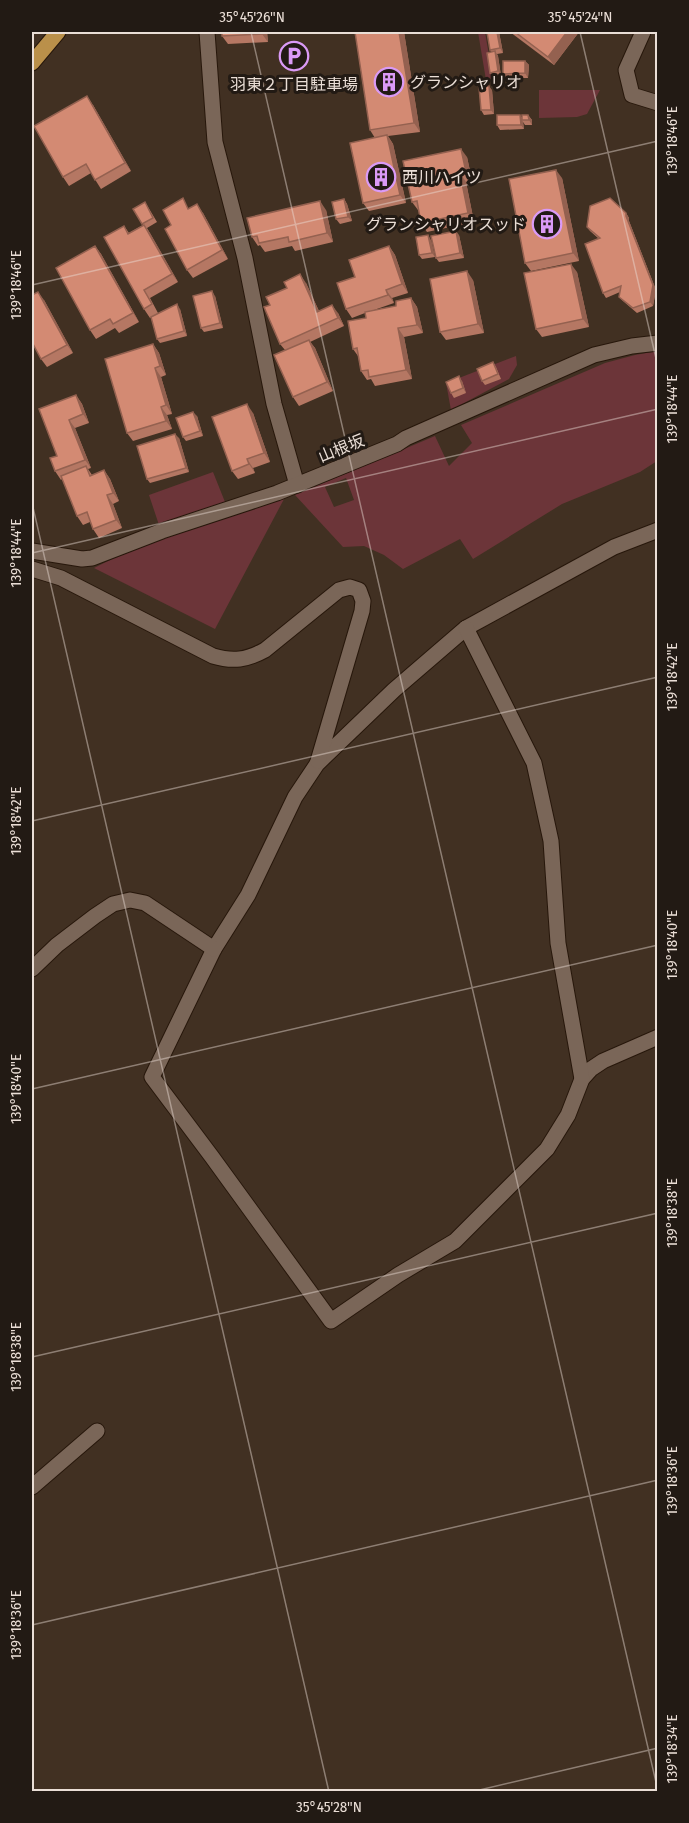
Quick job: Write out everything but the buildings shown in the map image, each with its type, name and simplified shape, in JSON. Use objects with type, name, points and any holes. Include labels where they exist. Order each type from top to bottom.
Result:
[{"type":"main road","points":[[32,63],[58,32]]},
{"type":"street","points":[[207,32],[215,142],[245,258],[274,404],[297,485]]},
{"type":"street","points":[[643,32],[626,70],[632,95],[657,103]]},
{"type":"street","name":"山根坂","points":[[32,551],[82,559],[92,558],[142,538],[297,485],[397,444],[594,355],[657,343]]},
{"type":"street","points":[[657,530],[614,547],[466,628],[394,690],[317,764],[295,797],[248,895],[214,949],[152,1077],[212,1156],[331,1322],[398,1275],[455,1241],[547,1149],[568,1115],[582,1079],[603,1061],[657,1037]]},
{"type":"street","points":[[32,569],[61,578],[213,656],[227,660],[255,656],[265,650],[339,590],[350,587],[359,591],[363,601],[362,612],[317,764]]},
{"type":"street","points":[[466,628],[534,763],[551,841],[558,943],[582,1079]]},
{"type":"street","points":[[32,969],[57,945],[95,916],[113,904],[130,900],[145,903],[214,949]]},
{"type":"street","points":[[32,1487],[97,1431]]},
{"type":"shaded area","points":[[478,32],[485,32],[493,79],[486,80]]},
{"type":"shaded area","points":[[539,90],[600,90],[587,114],[577,117],[539,118]]},
{"type":"shaded area","points":[[657,351],[657,461],[640,472],[562,504],[473,559],[460,539],[403,569],[384,555],[364,546],[343,547],[295,495],[435,436],[449,466],[472,443],[461,425],[605,363]],"holes":[[[346,478],[354,500],[334,507],[325,487]]]},
{"type":"shaded area","points":[[516,356],[517,365],[509,379],[451,410],[446,383]]},
{"type":"shaded area","points":[[213,472],[225,502],[159,525],[149,495]]},
{"type":"shaded area","points":[[284,499],[215,629],[94,568],[136,547]]},
{"type":"place","name":"羽東２丁目駐車場","points":[[294,56]]},
{"type":"place","name":"グランシャリオ","points":[[389,82]]},
{"type":"place","name":"西川ハイツ","points":[[381,177]]},
{"type":"place","name":"グランシャリオスッド","points":[[547,224]]}]
